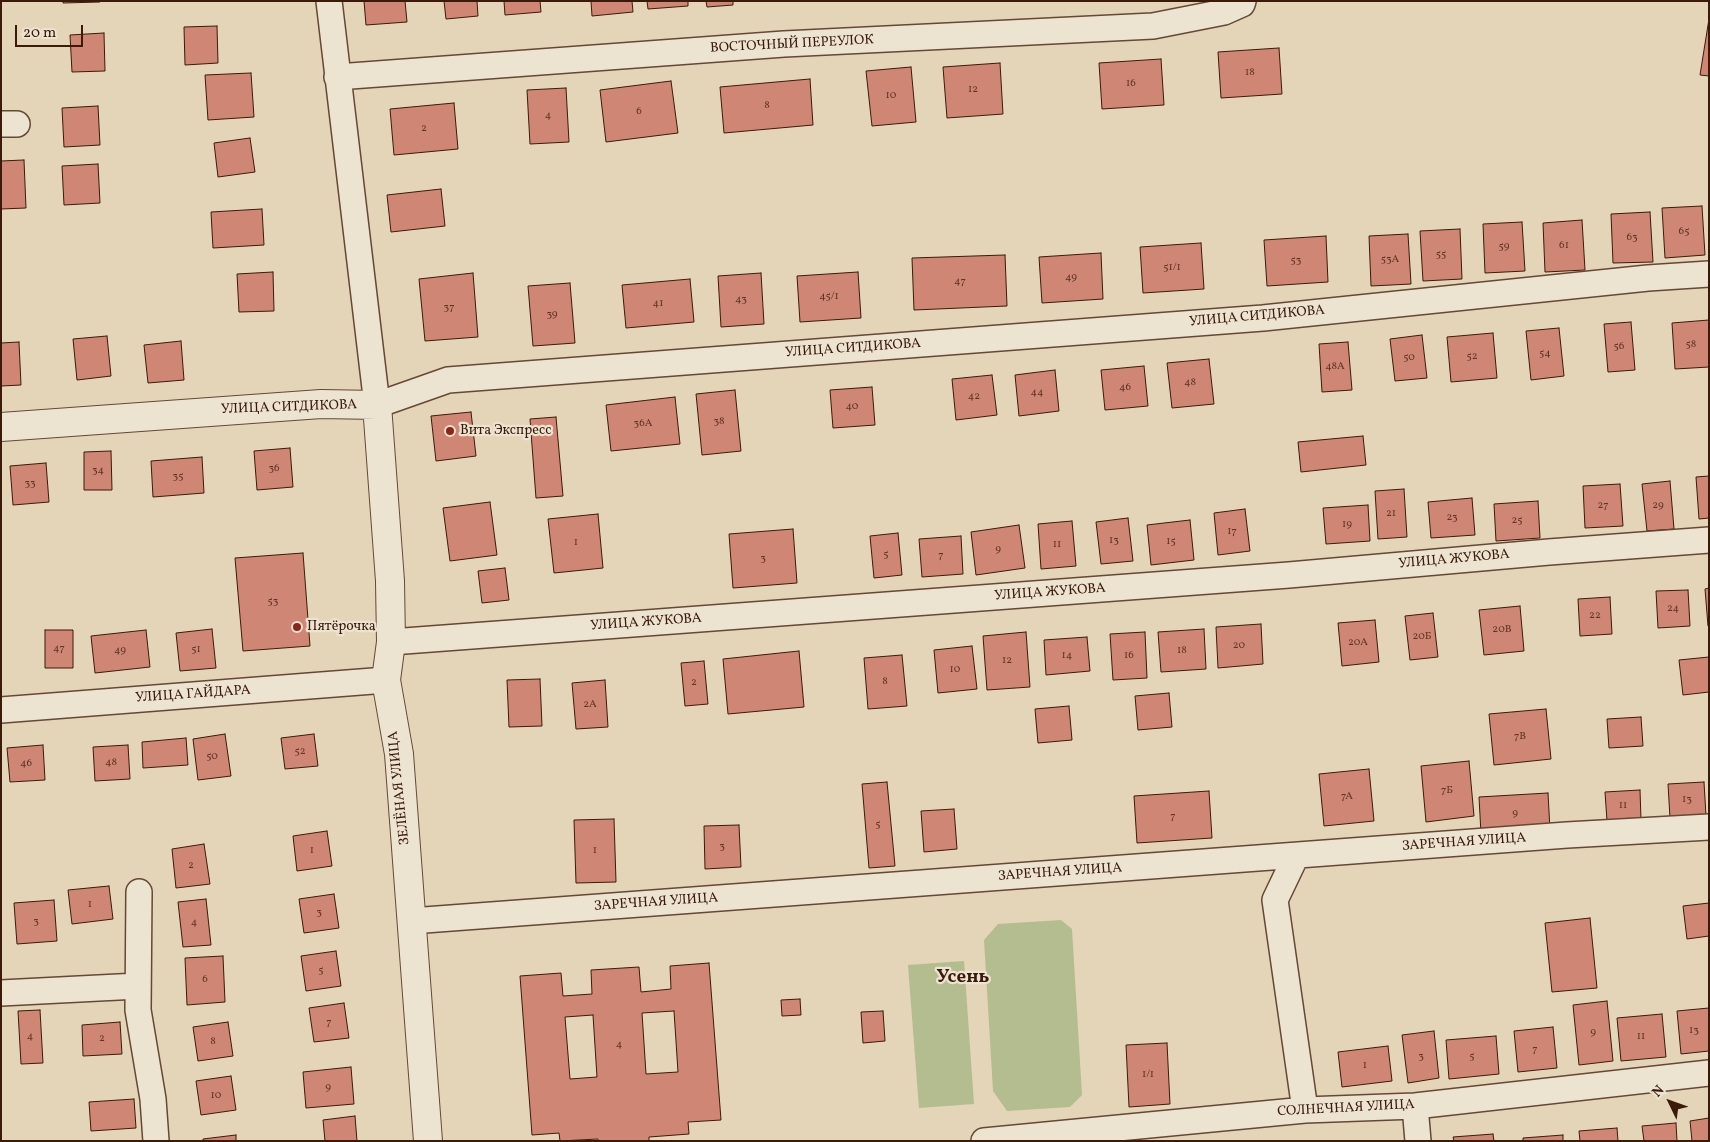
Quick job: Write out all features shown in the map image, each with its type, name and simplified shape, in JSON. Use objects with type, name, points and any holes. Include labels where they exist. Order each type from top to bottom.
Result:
[{"type":"street","points":[[329,1],[377,405]]},
{"type":"street","name":"ВОСТОЧНЫЙ ПЕРЕУЛОК","points":[[337,77],[784,44],[1153,26],[1224,12],[1242,4],[1243,1]]},
{"type":"street","name":"УЛИЦА СИТДИКОВА","points":[[1,427],[321,404],[377,405],[448,380],[1263,318],[1648,278],[1709,274]]},
{"type":"street","name":"ЗЕЛЁНАЯ УЛИЦА","points":[[377,405],[390,581],[391,642],[386,680],[399,754],[428,1141]]},
{"type":"street","name":"УЛИЦА ЖУКОВА","points":[[391,642],[1289,575],[1709,540]]},
{"type":"street","name":"УЛИЦА ГАЙДАРА","points":[[1,710],[386,680]]},
{"type":"street","name":"ЗАРЕЧНАЯ УЛИЦА","points":[[411,921],[1567,835],[1709,828]]},
{"type":"street","points":[[1296,856],[1275,900],[1305,1110]]},
{"type":"street","points":[[139,892],[138,1010],[153,1099],[156,1141]]},
{"type":"street","points":[[1,993],[138,986]]},
{"type":"street","name":"СОЛНЕЧНАЯ УЛИЦА","points":[[984,1141],[1305,1110],[1415,1106],[1709,1073]]},
{"type":"street","points":[[1415,1106],[1418,1141]]},
{"type":"green space","points":[[1061,920],[1072,929],[1082,1095],[1070,1107],[1007,1111],[993,1091],[984,940],[998,924]]},
{"type":"green space","points":[[964,961],[974,1104],[919,1108],[908,965]]},
{"type":"building","points":[[63,1],[100,1],[100,2],[63,3]]},
{"type":"building","points":[[364,1],[405,1],[407,22],[366,25]]},
{"type":"building","points":[[444,1],[477,1],[478,16],[446,19]]},
{"type":"building","points":[[504,1],[540,1],[541,12],[505,15]]},
{"type":"building","points":[[591,1],[632,1],[633,12],[592,16]]},
{"type":"building","points":[[647,1],[688,1],[688,6],[648,9]]},
{"type":"building","points":[[706,1],[733,1],[733,5],[707,7]]},
{"type":"building","points":[[1709,19],[1709,76],[1700,75]]},
{"type":"building","points":[[217,26],[218,63],[185,65],[184,27]]},
{"type":"building","points":[[104,33],[105,71],[72,72],[70,35]]},
{"type":"building","points":[[1279,48],[1282,94],[1221,98],[1218,52]]},
{"type":"building","points":[[1161,59],[1164,105],[1102,109],[1099,63]]},
{"type":"building","points":[[1000,63],[1003,114],[947,118],[943,67]]},
{"type":"building","points":[[911,67],[916,122],[872,126],[866,71]]},
{"type":"building","points":[[251,73],[254,117],[208,120],[205,75]]},
{"type":"building","points":[[810,79],[813,125],[724,133],[720,87]]},
{"type":"building","points":[[671,81],[678,133],[606,142],[600,90]]},
{"type":"building","points":[[566,88],[569,142],[530,144],[527,90]]},
{"type":"building","points":[[454,103],[458,149],[394,155],[390,109]]},
{"type":"building","points":[[98,106],[100,145],[64,147],[62,108]]},
{"type":"building","points":[[250,138],[255,172],[218,177],[214,143]]},
{"type":"building","points":[[24,160],[26,208],[1,209],[1,161]]},
{"type":"building","points":[[98,164],[100,203],[64,205],[62,166]]},
{"type":"building","points":[[441,189],[445,226],[391,232],[387,195]]},
{"type":"building","points":[[1702,206],[1705,255],[1665,258],[1662,208]]},
{"type":"building","points":[[262,209],[264,245],[213,248],[211,212]]},
{"type":"building","points":[[1650,212],[1653,262],[1613,263],[1611,214]]},
{"type":"building","points":[[1582,220],[1585,270],[1545,272],[1543,223]]},
{"type":"building","points":[[1522,222],[1525,271],[1485,273],[1483,224]]},
{"type":"building","points":[[1460,229],[1462,279],[1423,281],[1420,231]]},
{"type":"building","points":[[1408,234],[1411,284],[1371,286],[1369,236]]},
{"type":"building","points":[[1326,236],[1328,282],[1267,286],[1264,240]]},
{"type":"building","points":[[1201,243],[1204,289],[1143,293],[1140,247]]},
{"type":"building","points":[[1101,253],[1103,299],[1042,303],[1039,257]]},
{"type":"building","points":[[1005,255],[1007,306],[914,310],[912,258]]},
{"type":"building","points":[[273,272],[274,311],[239,312],[237,274]]},
{"type":"building","points":[[858,272],[861,318],[800,322],[797,276]]},
{"type":"building","points":[[473,273],[478,337],[425,341],[419,279]]},
{"type":"building","points":[[761,273],[764,324],[721,327],[718,276]]},
{"type":"building","points":[[690,279],[694,322],[626,328],[622,285]]},
{"type":"building","points":[[570,283],[575,343],[533,346],[528,286]]},
{"type":"building","points":[[1709,320],[1709,367],[1675,369],[1672,323]]},
{"type":"building","points":[[1631,322],[1635,370],[1608,372],[1604,324]]},
{"type":"building","points":[[1559,328],[1564,376],[1531,380],[1526,331]]},
{"type":"building","points":[[1493,333],[1497,378],[1451,382],[1447,337]]},
{"type":"building","points":[[1422,335],[1427,378],[1395,381],[1390,339]]},
{"type":"building","points":[[107,336],[111,376],[77,380],[73,339]]},
{"type":"building","points":[[181,341],[184,380],[148,383],[144,345]]},
{"type":"building","points":[[19,342],[21,385],[1,386],[1,343]]},
{"type":"building","points":[[1348,342],[1352,390],[1322,392],[1319,344]]},
{"type":"building","points":[[1209,359],[1214,404],[1172,408],[1167,363]]},
{"type":"building","points":[[1144,366],[1148,406],[1105,410],[1101,370]]},
{"type":"building","points":[[1055,370],[1059,411],[1019,416],[1015,375]]},
{"type":"building","points":[[992,375],[997,415],[956,420],[952,379]]},
{"type":"building","points":[[872,387],[875,425],[833,428],[830,390]]},
{"type":"building","points":[[735,390],[741,451],[702,455],[696,394]]},
{"type":"building","points":[[675,397],[680,444],[611,451],[606,405]]},
{"type":"building","points":[[471,412],[476,456],[436,461],[431,416]]},
{"type":"building","points":[[556,417],[563,496],[536,498],[530,419]]},
{"type":"building","points":[[1363,436],[1366,465],[1301,472],[1298,442]]},
{"type":"building","points":[[290,448],[293,487],[257,490],[254,451]]},
{"type":"building","points":[[111,451],[112,490],[84,490],[84,452]]},
{"type":"building","points":[[202,457],[204,493],[153,497],[151,461]]},
{"type":"building","points":[[46,463],[49,502],[13,505],[10,466]]},
{"type":"building","points":[[1709,476],[1709,518],[1699,519],[1696,477]]},
{"type":"building","points":[[1670,481],[1674,529],[1647,531],[1642,484]]},
{"type":"building","points":[[1620,484],[1623,526],[1585,528],[1583,486]]},
{"type":"building","points":[[1404,489],[1407,537],[1378,539],[1375,491]]},
{"type":"building","points":[[1472,498],[1475,535],[1431,538],[1428,502]]},
{"type":"building","points":[[1538,501],[1540,538],[1496,541],[1494,504]]},
{"type":"building","points":[[490,502],[497,555],[450,561],[443,508]]},
{"type":"building","points":[[1368,505],[1370,541],[1326,544],[1323,508]]},
{"type":"building","points":[[1245,509],[1250,551],[1218,555],[1214,513]]},
{"type":"building","points":[[598,514],[603,568],[554,573],[548,519]]},
{"type":"building","points":[[1128,518],[1133,561],[1101,564],[1096,522]]},
{"type":"building","points":[[1190,520],[1194,560],[1151,565],[1147,525]]},
{"type":"building","points":[[1072,521],[1076,566],[1041,569],[1038,524]]},
{"type":"building","points":[[1019,525],[1025,568],[976,575],[971,532]]},
{"type":"building","points":[[793,529],[797,583],[733,588],[729,534]]},
{"type":"building","points":[[898,533],[902,575],[874,578],[870,536]]},
{"type":"building","points":[[961,536],[963,574],[922,577],[919,539]]},
{"type":"building","points":[[303,553],[310,646],[243,651],[235,558]]},
{"type":"building","points":[[505,568],[509,600],[482,603],[478,571]]},
{"type":"building","points":[[1709,588],[1709,626],[1708,626],[1705,589]]},
{"type":"building","points":[[1688,590],[1690,626],[1658,628],[1656,591]]},
{"type":"building","points":[[1610,597],[1612,634],[1580,636],[1578,599]]},
{"type":"building","points":[[1520,606],[1524,651],[1484,655],[1479,610]]},
{"type":"building","points":[[1433,613],[1438,657],[1410,660],[1405,616]]},
{"type":"building","points":[[1375,620],[1379,662],[1342,666],[1338,623]]},
{"type":"building","points":[[1261,624],[1263,664],[1218,668],[1216,627]]},
{"type":"building","points":[[212,629],[216,668],[180,671],[176,633]]},
{"type":"building","points":[[1204,629],[1206,669],[1161,672],[1158,632]]},
{"type":"building","points":[[45,630],[73,630],[73,668],[45,668]]},
{"type":"building","points":[[146,630],[150,667],[95,673],[91,636]]},
{"type":"building","points":[[1026,632],[1030,687],[987,690],[983,636]]},
{"type":"building","points":[[1145,632],[1147,678],[1113,680],[1110,634]]},
{"type":"building","points":[[1087,637],[1090,671],[1046,675],[1044,640]]},
{"type":"building","points":[[972,646],[977,689],[938,693],[934,650]]},
{"type":"building","points":[[799,651],[804,707],[728,714],[723,659]]},
{"type":"building","points":[[902,655],[907,706],[868,709],[864,658]]},
{"type":"building","points":[[1709,657],[1709,692],[1683,695],[1679,660]]},
{"type":"building","points":[[704,661],[708,704],[685,706],[681,663]]},
{"type":"building","points":[[540,679],[542,726],[509,727],[507,680]]},
{"type":"building","points":[[605,680],[608,727],[576,729],[572,683]]},
{"type":"building","points":[[1169,693],[1172,727],[1138,730],[1135,696]]},
{"type":"building","points":[[1069,706],[1072,740],[1038,743],[1035,709]]},
{"type":"building","points":[[1546,709],[1551,759],[1494,765],[1489,714]]},
{"type":"building","points":[[1641,717],[1643,746],[1609,748],[1607,719]]},
{"type":"building","points":[[225,734],[231,776],[198,780],[193,739]]},
{"type":"building","points":[[314,734],[318,766],[285,769],[281,738]]},
{"type":"building","points":[[186,738],[188,765],[143,768],[142,742]]},
{"type":"building","points":[[43,745],[45,780],[10,782],[7,748]]},
{"type":"building","points":[[128,745],[130,779],[95,781],[93,747]]},
{"type":"building","points":[[1469,761],[1474,816],[1426,822],[1421,766]]},
{"type":"building","points":[[1369,769],[1374,821],[1324,826],[1319,774]]},
{"type":"building","points":[[887,782],[895,866],[869,868],[862,784]]},
{"type":"building","points":[[1704,782],[1706,816],[1670,818],[1668,784]]},
{"type":"building","points":[[1640,790],[1641,820],[1607,821],[1605,792]]},
{"type":"building","points":[[1209,791],[1212,838],[1137,843],[1134,796]]},
{"type":"building","points":[[1548,793],[1550,830],[1481,834],[1479,797]]},
{"type":"building","points":[[954,809],[957,849],[924,852],[921,811]]},
{"type":"building","points":[[614,819],[616,882],[576,883],[574,820]]},
{"type":"building","points":[[739,825],[741,867],[705,869],[704,826]]},
{"type":"building","points":[[327,831],[332,866],[297,871],[293,836]]},
{"type":"building","points":[[204,844],[210,884],[176,888],[172,849]]},
{"type":"building","points":[[109,886],[113,919],[72,924],[68,890]]},
{"type":"building","points":[[334,894],[339,928],[304,933],[299,899]]},
{"type":"building","points":[[206,899],[211,945],[183,947],[178,902]]},
{"type":"building","points":[[54,900],[57,941],[17,944],[14,903]]},
{"type":"building","points":[[1709,903],[1709,936],[1687,939],[1683,906]]},
{"type":"building","points":[[1590,918],[1597,988],[1552,992],[1545,923]]},
{"type":"building","points":[[336,951],[341,986],[306,991],[301,956]]},
{"type":"building","points":[[223,956],[225,1002],[187,1005],[185,958]]},
{"type":"building","points":[[709,963],[721,1120],[688,1122],[689,1134],[649,1137],[649,1141],[598,1141],[598,1139],[560,1141],[559,1133],[532,1135],[520,976],[561,973],[563,996],[592,994],[591,970],[639,967],[641,992],[671,989],[670,966]],"holes":[[[674,1011],[678,1072],[646,1074],[642,1013]],[[593,1015],[597,1077],[570,1079],[565,1017]]]},
{"type":"building","points":[[800,999],[801,1015],[782,1016],[781,1000]]},
{"type":"building","points":[[1607,1001],[1613,1061],[1579,1065],[1573,1005]]},
{"type":"building","points":[[344,1003],[349,1038],[314,1042],[309,1008]]},
{"type":"building","points":[[1709,1008],[1709,1051],[1681,1054],[1677,1011]]},
{"type":"building","points":[[40,1010],[43,1063],[21,1064],[18,1011]]},
{"type":"building","points":[[883,1011],[885,1041],[863,1043],[861,1012]]},
{"type":"building","points":[[1662,1014],[1666,1057],[1621,1061],[1617,1018]]},
{"type":"building","points":[[120,1022],[122,1054],[83,1056],[82,1025]]},
{"type":"building","points":[[228,1022],[233,1056],[198,1061],[193,1027]]},
{"type":"building","points":[[1553,1027],[1557,1068],[1518,1072],[1514,1031]]},
{"type":"building","points":[[1434,1031],[1439,1078],[1408,1083],[1402,1035]]},
{"type":"building","points":[[1496,1036],[1499,1074],[1449,1079],[1446,1040]]},
{"type":"building","points":[[1167,1043],[1170,1104],[1129,1107],[1126,1045]]},
{"type":"building","points":[[1388,1046],[1392,1081],[1342,1087],[1338,1052]]},
{"type":"building","points":[[351,1067],[354,1104],[306,1108],[303,1072]]},
{"type":"building","points":[[231,1076],[236,1110],[201,1115],[196,1081]]},
{"type":"building","points":[[134,1099],[136,1128],[91,1131],[89,1102]]},
{"type":"building","points":[[355,1116],[357,1141],[325,1141],[323,1120]]},
{"type":"building","points":[[1709,1118],[1709,1141],[1692,1141],[1690,1121]]},
{"type":"building","points":[[1676,1123],[1677,1141],[1644,1141],[1642,1126]]},
{"type":"building","points":[[1617,1128],[1618,1141],[1580,1141],[1579,1131]]},
{"type":"building","points":[[1493,1134],[1494,1141],[1454,1141],[1453,1137]]},
{"type":"building","points":[[236,1135],[236,1141],[203,1141],[203,1139]]},
{"type":"building","points":[[1563,1135],[1563,1141],[1523,1141],[1523,1138]]},
{"type":"place","name":"Вита Экспресс","points":[[450,431]]},
{"type":"place","name":"Пятёрочка","points":[[297,627]]},
{"type":"district","name":"Усень","points":[[963,979]]}]
